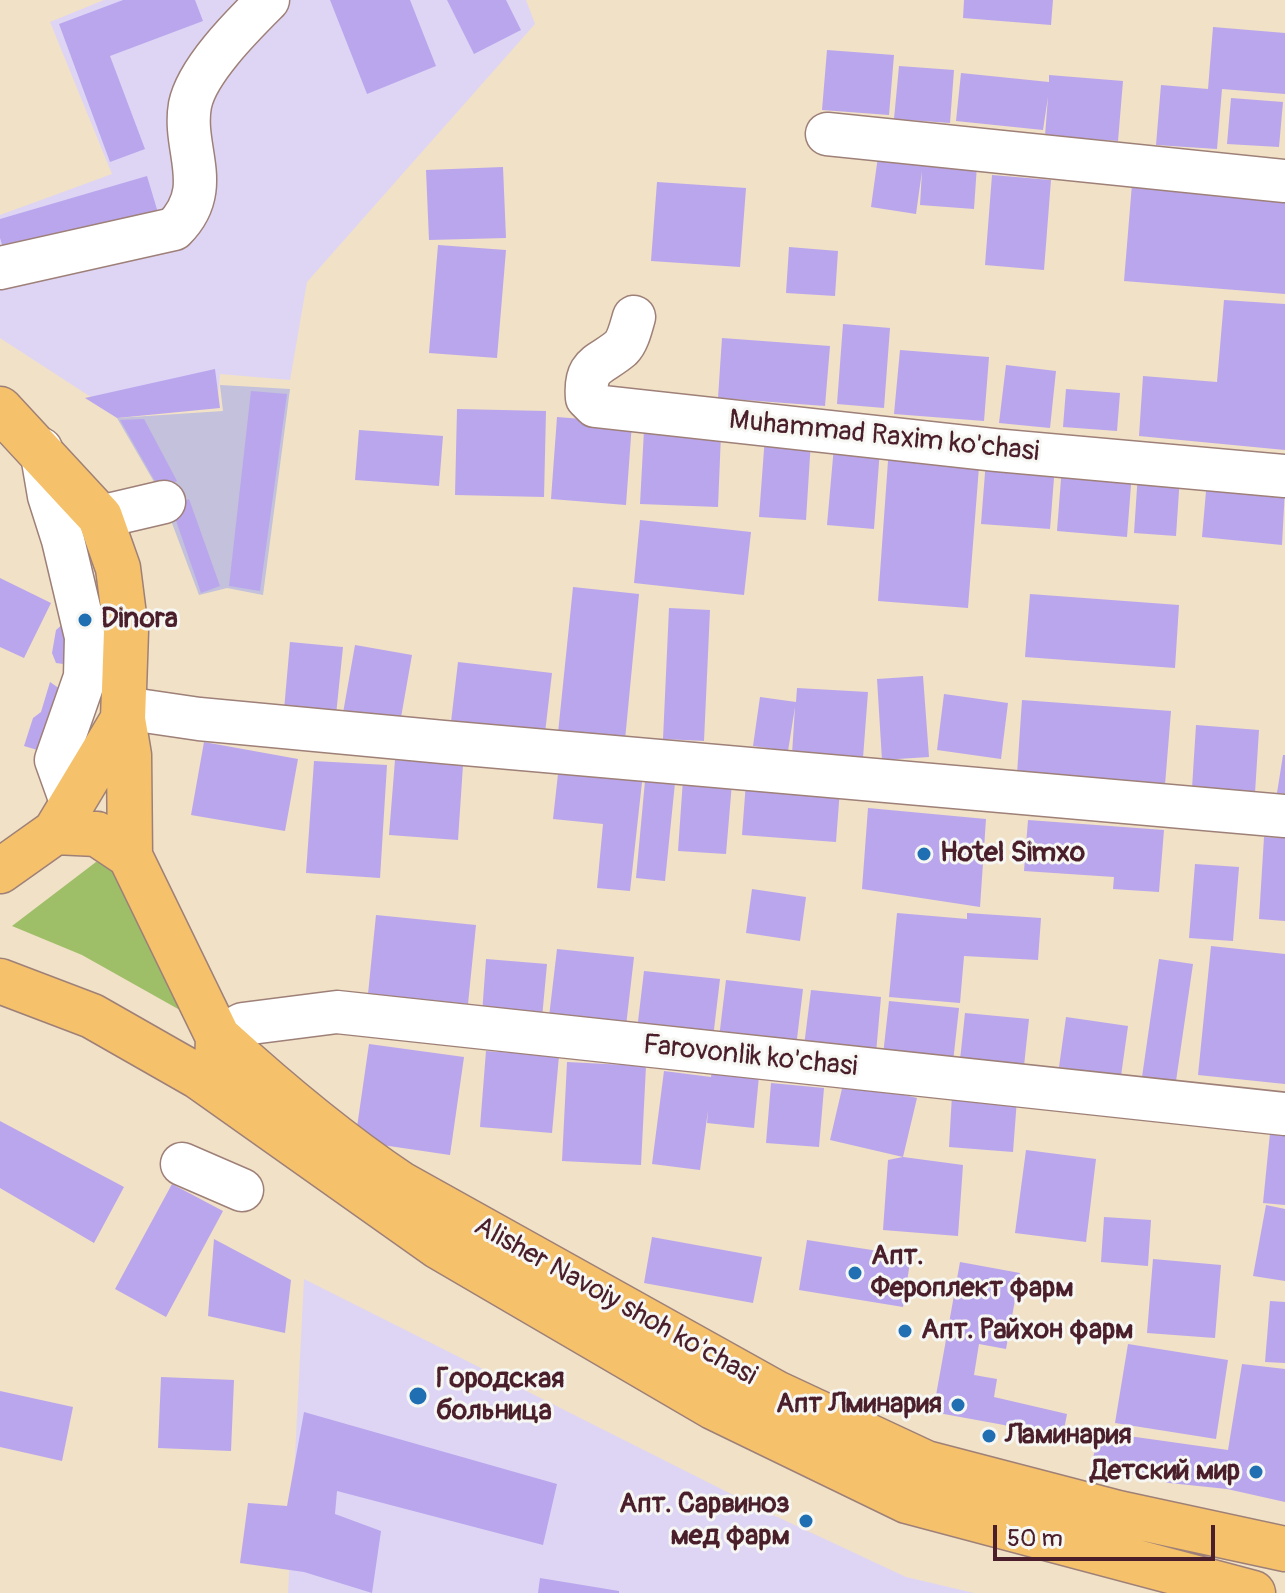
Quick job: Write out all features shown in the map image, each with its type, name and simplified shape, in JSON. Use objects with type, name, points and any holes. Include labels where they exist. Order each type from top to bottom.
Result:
[{"type":"main road","points":[[0,409],[41,449],[100,517],[118,568],[126,631],[123,713],[129,755],[130,856],[218,1037],[217,1067],[199,1077]]},
{"type":"main road","points":[[0,871],[63,817],[123,713]]},
{"type":"main road","points":[[63,817],[97,834],[130,856]]},
{"type":"main road","name":"Alisher Navoiy shoh ko'chasi","points":[[1,984],[92,1016],[199,1077],[325,1167],[427,1252],[713,1407],[907,1501],[1253,1593]]},
{"type":"main road","name":"Alisher Navoiy shoh ko'chasi","points":[[218,1037],[281,1095],[349,1149],[401,1184],[776,1393],[926,1463],[1118,1513],[1285,1549]]},
{"type":"street","points":[[0,268],[174,229],[191,213],[194,188],[190,104],[207,72],[242,26],[268,0]]},
{"type":"street","points":[[827,134],[1285,181]]},
{"type":"street","name":"Muhammad Raxim ko'chasi","points":[[634,317],[624,346],[598,362],[585,379],[587,398],[595,406],[995,450],[1285,476]]},
{"type":"street","points":[[41,449],[49,496],[86,637],[85,677],[56,760],[63,817]]},
{"type":"street","points":[[100,517],[164,502]]},
{"type":"street","points":[[123,713],[1285,816]]},
{"type":"street","name":"Farovonlik ko'chasi","points":[[218,1037],[243,1024],[337,1012],[1285,1114]]},
{"type":"street","points":[[182,1164],[242,1190]]},
{"type":"shaded area","points":[[104,0],[526,0],[535,24],[307,282],[290,380],[220,374],[217,405],[117,414],[0,338],[0,215],[112,174],[50,22]]},
{"type":"shaded area","points":[[220,385],[290,389],[263,595],[227,588],[199,595],[161,494],[117,418],[223,411]]},
{"type":"shaded area","name":"Городская больница","points":[[304,1279],[769,1513],[906,1577],[974,1593],[288,1593]]},
{"type":"green space","points":[[96,862],[111,865],[187,1014],[82,955],[12,926]]},
{"type":"building","points":[[123,0],[195,0],[203,21],[110,56],[145,149],[110,162],[59,24]]},
{"type":"building","points":[[330,0],[410,0],[436,66],[367,94]]},
{"type":"building","points":[[447,0],[506,0],[521,30],[474,54]]},
{"type":"building","points":[[964,0],[1053,0],[1051,25],[963,18]]},
{"type":"building","points":[[1213,27],[1285,33],[1285,94],[1222,89],[1217,149],[1156,145],[1161,85],[1208,89]]},
{"type":"building","points":[[827,50],[894,55],[889,115],[822,110]]},
{"type":"building","points":[[899,66],[954,70],[950,123],[894,119]]},
{"type":"building","points":[[961,73],[1049,82],[1049,75],[1123,81],[1118,141],[1045,136],[1048,97],[1043,130],[956,121]]},
{"type":"building","points":[[1231,98],[1283,102],[1279,147],[1227,144]]},
{"type":"building","points":[[879,149],[977,165],[974,209],[920,205],[922,171],[916,214],[871,207]]},
{"type":"building","points":[[503,167],[506,238],[429,240],[426,170]]},
{"type":"building","points":[[1133,172],[1285,184],[1285,294],[1124,281]]},
{"type":"building","points":[[992,175],[1051,180],[1044,270],[985,265]]},
{"type":"building","points":[[147,176],[159,216],[7,261],[0,238],[0,219]]},
{"type":"building","points":[[657,182],[746,188],[740,267],[651,261]]},
{"type":"building","points":[[438,245],[506,250],[497,358],[429,353]]},
{"type":"building","points":[[789,247],[838,251],[835,296],[786,293]]},
{"type":"building","points":[[1224,300],[1285,304],[1285,450],[1139,436],[1143,376],[1217,382]]},
{"type":"building","points":[[843,324],[890,328],[884,408],[837,404]]},
{"type":"building","points":[[722,338],[830,346],[825,406],[718,398]]},
{"type":"building","points":[[900,350],[989,357],[984,421],[894,414]]},
{"type":"building","points":[[1006,365],[1056,371],[1050,428],[999,423]]},
{"type":"building","points":[[215,369],[220,408],[117,418],[85,398]]},
{"type":"building","points":[[1066,389],[1120,393],[1117,431],[1063,427]]},
{"type":"building","points":[[251,391],[287,394],[260,591],[229,586]]},
{"type":"building","points":[[457,409],[546,411],[544,497],[455,495]]},
{"type":"building","points":[[557,417],[632,423],[626,505],[551,499]]},
{"type":"building","points":[[144,419],[177,481],[160,490],[120,420]]},
{"type":"building","points":[[359,430],[443,436],[439,486],[355,480]]},
{"type":"building","points":[[644,430],[721,434],[718,507],[640,504]]},
{"type":"building","points":[[765,436],[811,440],[806,520],[759,517]]},
{"type":"building","points":[[834,446],[880,449],[874,529],[827,525]]},
{"type":"building","points":[[889,447],[980,454],[968,608],[878,601]]},
{"type":"building","points":[[986,460],[1055,465],[1050,529],[981,524]]},
{"type":"building","points":[[1062,466],[1132,472],[1127,537],[1057,531]]},
{"type":"building","points":[[1138,473],[1180,476],[1176,536],[1134,533]]},
{"type":"building","points":[[1207,480],[1285,488],[1282,545],[1202,537]]},
{"type":"building","points":[[189,499],[220,586],[201,593],[171,506]]},
{"type":"building","points":[[640,520],[751,532],[744,595],[634,583]]},
{"type":"building","points":[[0,578],[51,603],[24,658],[0,647]]},
{"type":"building","points":[[573,587],[639,594],[625,740],[558,733]]},
{"type":"building","points":[[1030,594],[1179,605],[1175,668],[1025,657]]},
{"type":"building","points":[[669,608],[710,610],[704,741],[663,739]]},
{"type":"building","points":[[64,623],[71,665],[56,663],[52,653],[56,630]]},
{"type":"building","points":[[290,642],[343,647],[336,715],[284,710]]},
{"type":"building","points":[[355,645],[412,655],[400,723],[343,713]]},
{"type":"building","points":[[458,662],[552,673],[545,733],[451,722]]},
{"type":"building","points":[[923,676],[929,757],[882,760],[877,679]]},
{"type":"building","points":[[50,682],[60,689],[44,752],[24,746],[33,718],[41,712]]},
{"type":"building","points":[[797,688],[868,692],[863,758],[792,754],[795,707],[788,751],[753,746],[760,697],[796,702]]},
{"type":"building","points":[[944,694],[1008,703],[1001,759],[937,750]]},
{"type":"building","points":[[1022,700],[1171,711],[1165,785],[1017,774]]},
{"type":"building","points":[[1196,725],[1259,730],[1255,793],[1192,788]]},
{"type":"building","points":[[204,742],[298,759],[285,831],[191,815]]},
{"type":"building","points":[[1285,755],[1285,794],[1277,793]]},
{"type":"building","points":[[395,760],[463,765],[458,840],[389,835]]},
{"type":"building","points":[[314,761],[387,765],[380,878],[306,873]]},
{"type":"building","points":[[559,765],[643,773],[630,891],[597,888],[603,824],[553,819]]},
{"type":"building","points":[[646,770],[676,773],[665,881],[636,878]]},
{"type":"building","points":[[683,779],[732,783],[726,854],[678,851]]},
{"type":"building","points":[[746,782],[840,789],[836,842],[742,835]]},
{"type":"building","name":"Hotel Simxo","points":[[868,808],[986,819],[980,907],[862,889]]},
{"type":"building","points":[[1028,820],[1164,830],[1159,892],[1113,889],[1114,877],[1024,871]]},
{"type":"building","points":[[1264,837],[1285,838],[1285,921],[1259,919]]},
{"type":"building","points":[[1195,864],[1239,867],[1233,941],[1189,938]]},
{"type":"building","points":[[752,889],[806,897],[800,941],[746,933]]},
{"type":"building","points":[[897,913],[967,919],[967,913],[1041,918],[1038,960],[964,956],[960,1003],[889,997]]},
{"type":"building","points":[[376,915],[476,925],[468,1004],[368,994]]},
{"type":"building","points":[[1211,946],[1285,954],[1285,1084],[1198,1075]]},
{"type":"building","points":[[557,949],[634,957],[626,1026],[549,1017]]},
{"type":"building","points":[[486,959],[547,964],[542,1018],[482,1014]]},
{"type":"building","points":[[1159,959],[1193,964],[1176,1081],[1142,1077]]},
{"type":"building","points":[[644,971],[720,979],[713,1038],[637,1030]]},
{"type":"building","points":[[726,980],[803,989],[796,1047],[719,1038]]},
{"type":"building","points":[[811,990],[881,997],[876,1053],[804,1046]]},
{"type":"building","points":[[889,1001],[959,1008],[953,1062],[883,1055]]},
{"type":"building","points":[[965,1013],[1029,1019],[1024,1066],[960,1060]]},
{"type":"building","points":[[1066,1017],[1128,1026],[1121,1076],[1059,1067]]},
{"type":"building","points":[[369,1044],[464,1057],[450,1155],[355,1141]]},
{"type":"building","points":[[486,1051],[559,1056],[552,1133],[480,1127]]},
{"type":"building","points":[[567,1062],[646,1066],[641,1165],[562,1161]]},
{"type":"building","points":[[664,1071],[711,1077],[712,1072],[759,1076],[754,1128],[707,1123],[708,1110],[700,1170],[652,1164]]},
{"type":"building","points":[[844,1080],[917,1098],[903,1157],[830,1140]]},
{"type":"building","points":[[771,1083],[824,1088],[819,1147],[766,1143]]},
{"type":"building","points":[[952,1095],[1017,1099],[1013,1152],[949,1147]]},
{"type":"building","points":[[0,1121],[124,1187],[94,1243],[0,1188]]},
{"type":"building","points":[[1270,1133],[1285,1135],[1285,1205],[1263,1203]]},
{"type":"building","points":[[1026,1150],[1096,1159],[1086,1242],[1015,1233]]},
{"type":"building","points":[[903,1157],[963,1165],[958,1236],[883,1230],[888,1160]]},
{"type":"building","points":[[172,1184],[223,1211],[166,1317],[115,1289]]},
{"type":"building","points":[[1266,1205],[1285,1209],[1285,1281],[1253,1276]]},
{"type":"building","points":[[1104,1217],[1151,1220],[1148,1266],[1101,1262]]},
{"type":"building","points":[[652,1237],[762,1257],[753,1303],[644,1283]]},
{"type":"building","points":[[214,1239],[291,1280],[285,1333],[208,1316]]},
{"type":"building","name":"Апт. Фероплект фарм","points":[[807,1240],[911,1256],[903,1307],[799,1290]]},
{"type":"building","points":[[1153,1259],[1221,1265],[1215,1338],[1147,1333]]},
{"type":"building","points":[[960,1262],[1020,1273],[1006,1349],[979,1344],[974,1375],[997,1379],[994,1397],[1067,1414],[1061,1445],[1004,1425],[933,1412]]},
{"type":"building","points":[[1270,1301],[1285,1302],[1285,1363],[1265,1362]]},
{"type":"building","points":[[1128,1344],[1228,1360],[1216,1439],[1115,1423]]},
{"type":"building","points":[[1242,1364],[1285,1369],[1285,1502],[1227,1489],[1169,1483],[1091,1465],[1100,1432],[1228,1450]]},
{"type":"building","points":[[161,1377],[234,1380],[231,1451],[158,1448]]},
{"type":"building","points":[[0,1391],[73,1407],[62,1461],[0,1447]]},
{"type":"building","points":[[304,1412],[557,1484],[543,1545],[337,1491],[335,1514],[381,1531],[372,1593],[304,1572],[240,1563],[248,1503],[287,1506]]},
{"type":"building","points":[[540,1578],[619,1591],[619,1593],[538,1593]]},
{"type":"place","name":"Dinora","points":[[85,620]]},
{"type":"place","name":"Hotel Simxo","points":[[924,854]]},
{"type":"place","name":"Апт. Фероплект фарм","points":[[855,1273]]},
{"type":"place","name":"Апт. Райхон фарм","points":[[905,1331]]},
{"type":"place","name":"Городская больница","points":[[418,1396]]},
{"type":"place","name":"Апт Лминария","points":[[958,1405]]},
{"type":"place","name":"Ламинария","points":[[989,1436]]},
{"type":"place","name":"Детский мир","points":[[1256,1472]]},
{"type":"place","name":"Апт. Сарвиноз мед фарм","points":[[806,1521]]}]
